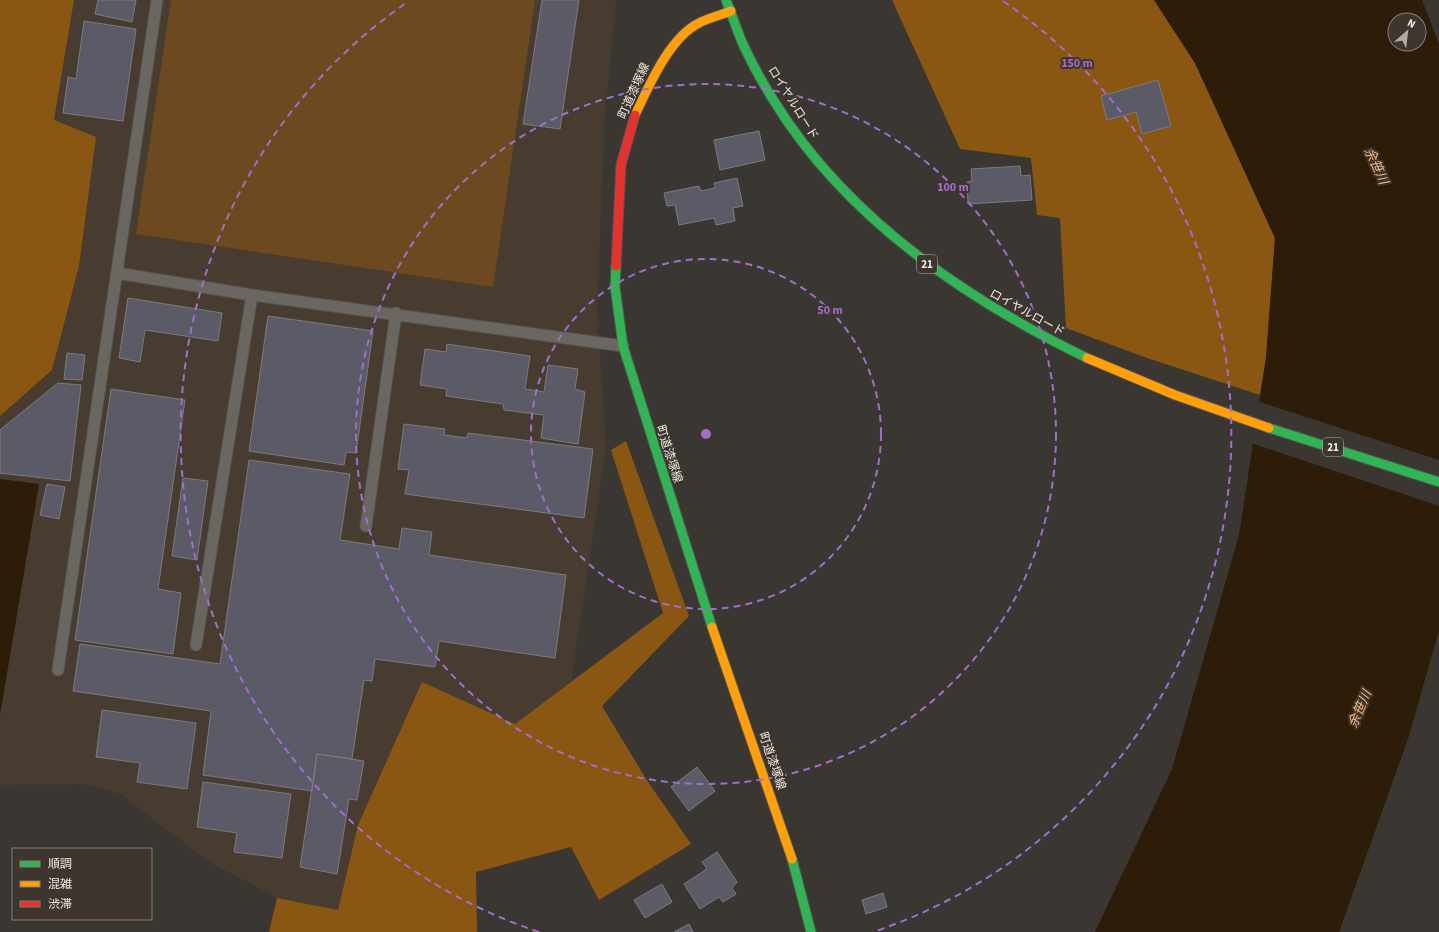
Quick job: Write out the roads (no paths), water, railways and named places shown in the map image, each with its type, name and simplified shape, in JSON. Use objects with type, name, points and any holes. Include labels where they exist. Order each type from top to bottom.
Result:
[{"type":"street","name":"ロイヤルロード","points":[[726,0],[744,46],[766,86],[807,148],[851,198],[910,251],[962,290],[1024,327],[1090,360],[1154,386],[1228,413],[1439,482]]},
{"type":"street","name":"町道漆塚線","points":[[731,11],[698,23],[676,42],[656,70],[634,118],[621,164],[615,287],[623,346],[633,382],[704,601],[793,861],[811,932]]},
{"type":"lane","points":[[58,670],[157,0]]},
{"type":"lane","points":[[117,273],[252,295],[396,313],[623,346]]},
{"type":"lane","points":[[196,645],[252,295]]},
{"type":"lane","points":[[366,526],[396,313]]},
{"type":"water","name":"余笹川","points":[[1154,0],[1422,0],[1427,12],[1387,12],[1387,52],[1427,52],[1427,13],[1439,44],[1439,630],[1409,736],[1339,932],[1095,932],[1172,769],[1239,535],[1266,358],[1275,238],[1195,63]]},
{"type":"water","points":[[0,479],[39,484],[0,715]]}]
